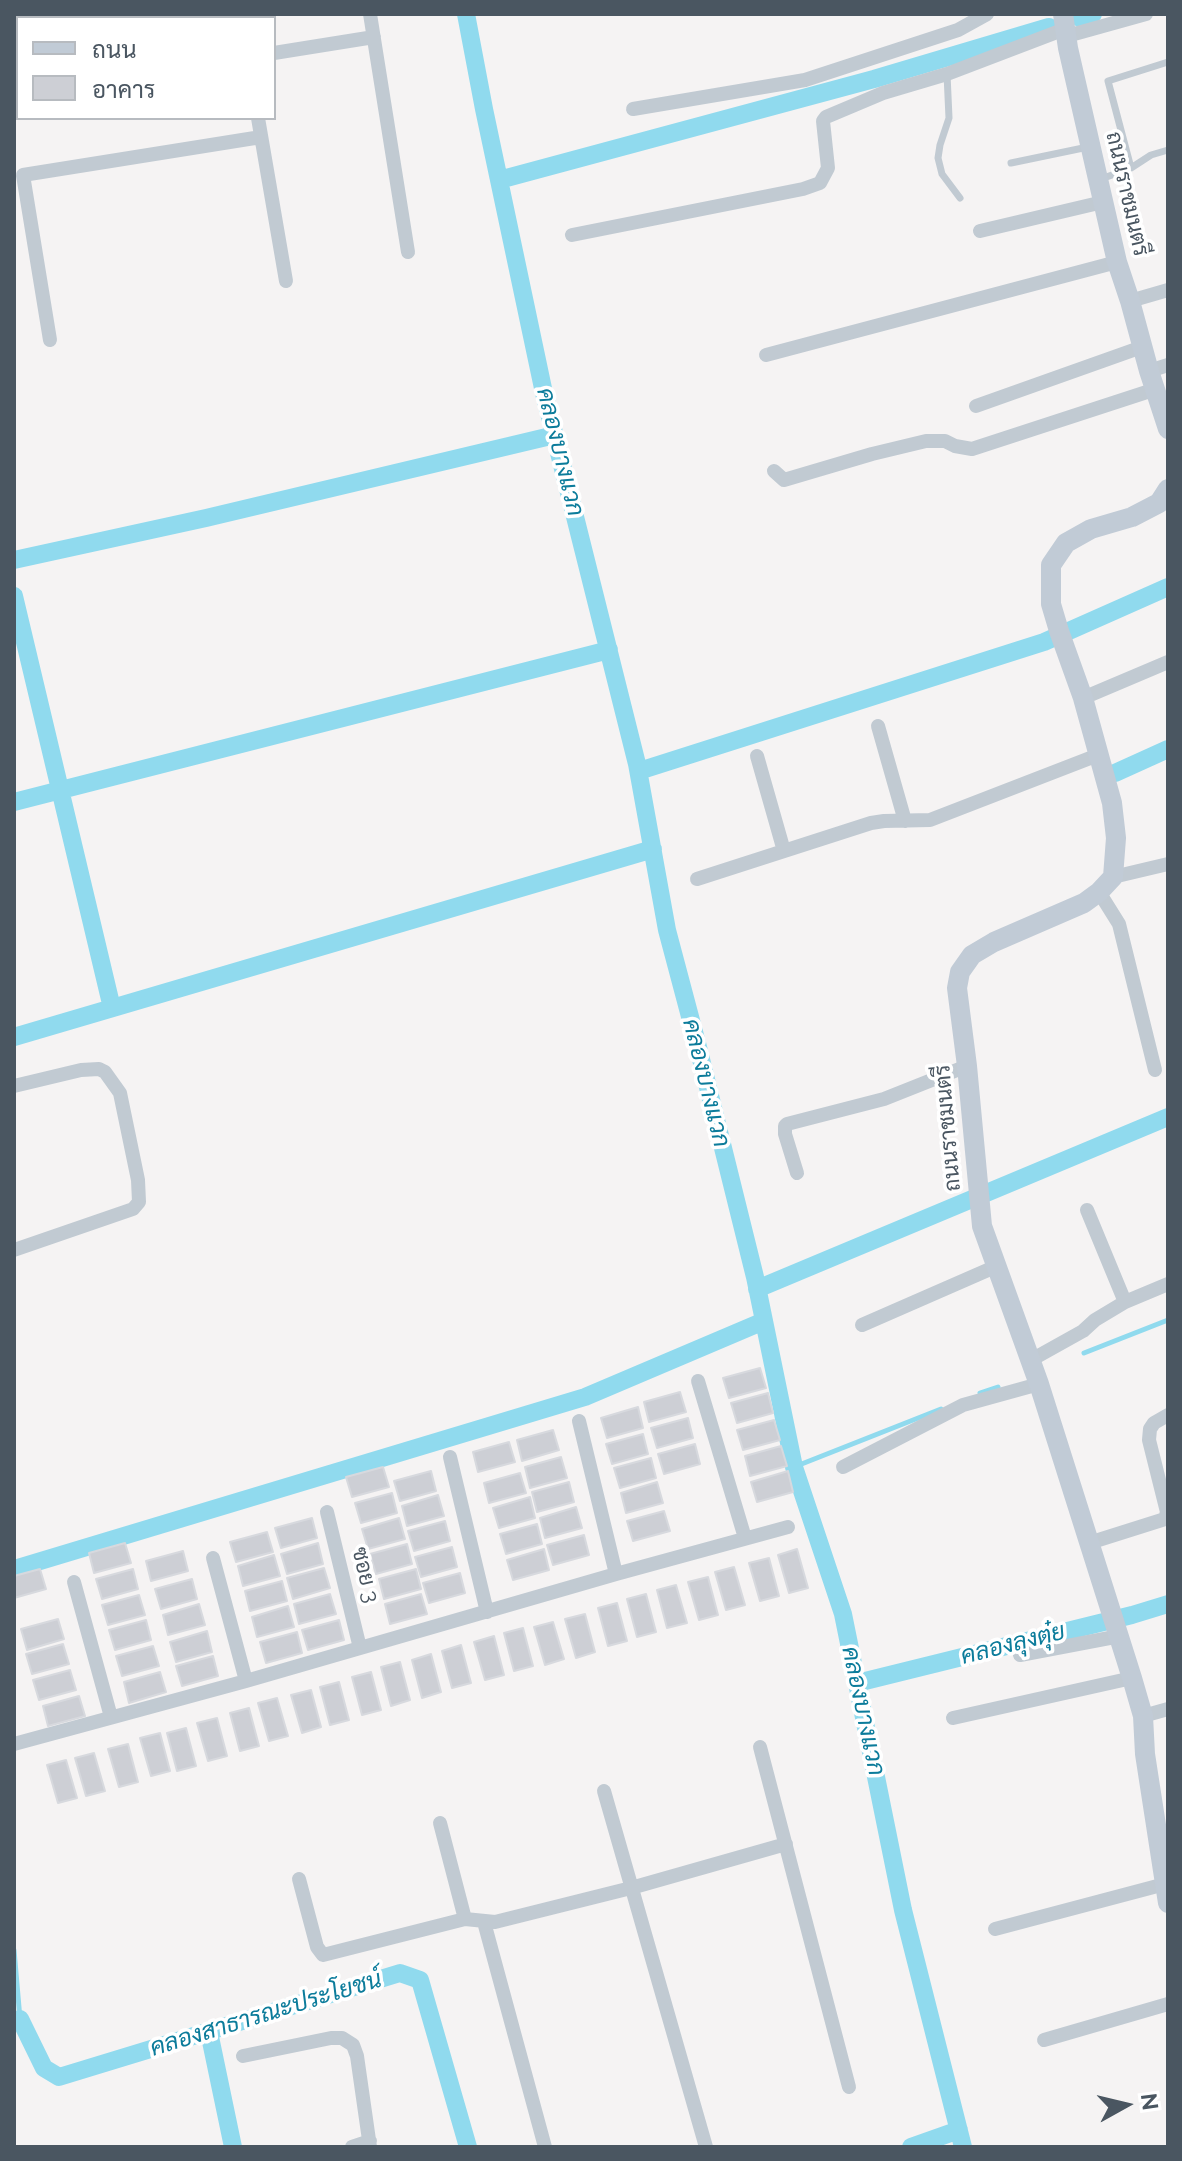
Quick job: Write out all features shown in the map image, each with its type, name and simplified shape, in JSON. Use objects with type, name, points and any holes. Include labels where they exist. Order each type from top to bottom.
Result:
[{"type":"street","points":[[370,14],[408,252]]},
{"type":"street","points":[[633,109],[805,80],[958,30],[987,14]]},
{"type":"street","points":[[572,235],[820,183],[828,168],[823,121],[826,117],[883,93],[947,74],[1065,26],[1146,14]]},
{"type":"street","name":"ถนนราชมนตรี","points":[[1065,26],[1117,262],[1142,347],[1158,375],[1168,429]]},
{"type":"street","points":[[276,53],[374,37]]},
{"type":"street","points":[[258,120],[286,281]]},
{"type":"street","points":[[50,340],[23,175],[261,137]]},
{"type":"street","points":[[980,231],[1103,202]]},
{"type":"street","points":[[766,355],[1117,262]]},
{"type":"street","points":[[1130,301],[1168,290]]},
{"type":"street","points":[[976,406],[1142,347]]},
{"type":"street","points":[[774,471],[784,480],[926,441],[945,441],[972,449],[1158,375]]},
{"type":"street","points":[[1155,1070],[1106,884],[1116,838],[1112,803],[1083,698],[1051,604],[1051,565],[1066,543],[1091,529],[1132,517],[1159,503],[1168,489]]},
{"type":"street","points":[[1083,698],[1168,662]]},
{"type":"street","points":[[878,726],[905,821]]},
{"type":"street","points":[[697,879],[871,823],[930,820],[1098,755]]},
{"type":"street","points":[[757,756],[784,851]]},
{"type":"street","points":[[1106,884],[1167,867]]},
{"type":"street","name":"ถนนราชมนตรี","points":[[1106,884],[1084,903],[994,942],[972,955],[960,972],[957,988],[982,1226],[1039,1384],[1143,1716],[1145,1754],[1161,1810],[1166,1894]]},
{"type":"street","points":[[797,1173],[785,1134],[787,1124],[884,1099],[967,1066]]},
{"type":"street","points":[[14,1086],[81,1070],[99,1069],[105,1072],[120,1093],[138,1180],[139,1202],[133,1209],[14,1250]]},
{"type":"street","points":[[1087,1210],[1125,1302]]},
{"type":"street","points":[[862,1325],[997,1266]]},
{"type":"street","points":[[1031,1360],[1083,1331],[1125,1302],[1168,1284]]},
{"type":"street","points":[[698,1381],[745,1538]]},
{"type":"street","points":[[843,1467],[963,1405],[1039,1384]]},
{"type":"street","points":[[1089,1543],[1165,1519],[1167,1512],[1149,1440],[1154,1423],[1168,1415]]},
{"type":"street","points":[[579,1421],[616,1574]]},
{"type":"street","points":[[450,1457],[487,1612]]},
{"type":"street","name":"ซอย 3","points":[[327,1512],[360,1648]]},
{"type":"street","points":[[14,1744],[788,1527]]},
{"type":"street","points":[[213,1558],[246,1681]]},
{"type":"street","points":[[74,1582],[111,1717]]},
{"type":"street","points":[[1020,1655],[1118,1633]]},
{"type":"street","points":[[953,1718],[1132,1678]]},
{"type":"street","points":[[1143,1716],[1168,1709]]},
{"type":"street","points":[[760,1747],[849,2087]]},
{"type":"street","points":[[604,1791],[705,2143]]},
{"type":"street","points":[[440,1823],[465,1919]]},
{"type":"street","points":[[299,1879],[317,1947],[323,1955],[465,1919],[495,1922],[786,1844]]},
{"type":"street","points":[[995,1929],[1166,1894]]},
{"type":"street","points":[[484,1922],[545,2147]]},
{"type":"street","points":[[1044,2040],[1168,2004]]},
{"type":"street","points":[[243,2056],[331,2038],[342,2038],[353,2045],[370,2144],[352,2147]]},
{"type":"lane","points":[[1131,168],[1108,81],[1168,62]]},
{"type":"lane","points":[[947,74],[949,118],[938,158],[942,174],[960,198]]},
{"type":"lane","points":[[1011,163],[1090,146]]},
{"type":"lane","points":[[1098,180],[1168,150]]},
{"type":"building","points":[[760,1368],[766,1388],[729,1398],[723,1378]]},
{"type":"building","points":[[680,1392],[686,1412],[649,1422],[644,1402]]},
{"type":"building","points":[[768,1393],[773,1413],[737,1423],[731,1403]]},
{"type":"building","points":[[638,1407],[643,1428],[607,1438],[601,1418]]},
{"type":"building","points":[[688,1418],[693,1438],[657,1448],[651,1428]]},
{"type":"building","points":[[774,1420],[780,1440],[743,1450],[737,1430]]},
{"type":"building","points":[[553,1430],[559,1450],[522,1461],[517,1440]]},
{"type":"building","points":[[643,1434],[648,1454],[612,1464],[606,1444]]},
{"type":"building","points":[[509,1442],[515,1462],[478,1472],[473,1452]]},
{"type":"building","points":[[695,1444],[700,1464],[664,1474],[658,1454]]},
{"type":"building","points":[[781,1446],[787,1466],[750,1476],[745,1456]]},
{"type":"building","points":[[561,1457],[567,1478],[530,1488],[525,1467]]},
{"type":"building","points":[[651,1458],[656,1478],[620,1488],[614,1468]]},
{"type":"building","points":[[383,1467],[389,1487],[352,1497],[346,1477]]},
{"type":"building","points":[[431,1471],[436,1491],[400,1501],[394,1481]]},
{"type":"building","points":[[788,1471],[793,1492],[757,1502],[751,1482]]},
{"type":"building","points":[[520,1473],[526,1493],[489,1503],[484,1483]]},
{"type":"building","points":[[569,1482],[574,1502],[537,1512],[532,1492]]},
{"type":"building","points":[[657,1482],[663,1503],[626,1513],[621,1493]]},
{"type":"building","points":[[392,1493],[397,1513],[361,1523],[355,1503]]},
{"type":"building","points":[[438,1495],[444,1516],[407,1526],[402,1506]]},
{"type":"building","points":[[530,1497],[535,1518],[499,1528],[493,1508]]},
{"type":"building","points":[[576,1507],[582,1528],[545,1538],[540,1518]]},
{"type":"building","points":[[664,1511],[670,1531],[633,1541],[627,1521]]},
{"type":"building","points":[[312,1518],[317,1538],[281,1548],[275,1528]]},
{"type":"building","points":[[399,1518],[405,1539],[368,1549],[362,1529]]},
{"type":"building","points":[[445,1521],[450,1541],[414,1551],[408,1531]]},
{"type":"building","points":[[537,1524],[542,1544],[506,1554],[500,1534]]},
{"type":"building","points":[[267,1532],[273,1552],[236,1562],[230,1542]]},
{"type":"building","points":[[584,1535],[589,1555],[553,1565],[547,1545]]},
{"type":"building","points":[[125,1543],[131,1563],[94,1573],[89,1553]]},
{"type":"building","points":[[318,1543],[323,1564],[287,1574],[281,1554]]},
{"type":"building","points":[[407,1544],[412,1564],[376,1574],[370,1554]]},
{"type":"building","points":[[452,1547],[457,1567],[421,1577],[415,1557]]},
{"type":"building","points":[[544,1549],[549,1570],[513,1580],[507,1560]]},
{"type":"building","points":[[797,1549],[808,1588],[789,1593],[778,1555]]},
{"type":"building","points":[[183,1551],[188,1571],[151,1581],[146,1561]]},
{"type":"building","points":[[274,1555],[280,1576],[243,1586],[238,1566]]},
{"type":"building","points":[[769,1558],[779,1596],[760,1601],[749,1563]]},
{"type":"building","points":[[734,1567],[745,1605],[726,1610],[715,1572]]},
{"type":"building","points":[[324,1568],[330,1588],[293,1599],[287,1578]]},
{"type":"building","points":[[40,1569],[46,1589],[14,1598],[14,1576]]},
{"type":"building","points":[[133,1569],[138,1589],[102,1599],[96,1579]]},
{"type":"building","points":[[416,1569],[421,1589],[384,1599],[379,1579]]},
{"type":"building","points":[[460,1573],[465,1593],[429,1603],[423,1583]]},
{"type":"building","points":[[708,1577],[718,1615],[699,1620],[688,1582]]},
{"type":"building","points":[[192,1579],[197,1599],[161,1609],[155,1589]]},
{"type":"building","points":[[282,1581],[287,1601],[250,1611],[245,1591]]},
{"type":"building","points":[[676,1585],[687,1623],[667,1628],[657,1590]]},
{"type":"building","points":[[330,1594],[336,1614],[299,1624],[294,1604]]},
{"type":"building","points":[[421,1594],[427,1614],[390,1624],[385,1604]]},
{"type":"building","points":[[646,1594],[656,1632],[637,1637],[627,1599]]},
{"type":"building","points":[[139,1595],[145,1615],[108,1625],[102,1605]]},
{"type":"building","points":[[617,1603],[627,1641],[608,1646],[598,1608]]},
{"type":"building","points":[[199,1604],[205,1625],[168,1635],[163,1615]]},
{"type":"building","points":[[288,1606],[294,1627],[257,1637],[252,1617]]},
{"type":"building","points":[[585,1614],[595,1652],[576,1658],[565,1619]]},
{"type":"building","points":[[58,1619],[64,1639],[27,1650],[21,1629]]},
{"type":"building","points":[[146,1620],[151,1640],[115,1650],[109,1630]]},
{"type":"building","points":[[339,1620],[344,1640],[308,1650],[302,1630]]},
{"type":"building","points":[[553,1622],[564,1659],[545,1665],[534,1627]]},
{"type":"building","points":[[523,1628],[533,1666],[514,1671],[504,1633]]},
{"type":"building","points":[[207,1631],[212,1652],[176,1662],[170,1642]]},
{"type":"building","points":[[297,1632],[302,1653],[266,1663],[260,1642]]},
{"type":"building","points":[[494,1636],[504,1675],[485,1680],[474,1642]]},
{"type":"building","points":[[63,1644],[69,1664],[32,1674],[26,1654]]},
{"type":"building","points":[[461,1645],[471,1683],[452,1688],[442,1651]]},
{"type":"building","points":[[153,1646],[159,1666],[122,1676],[116,1656]]},
{"type":"building","points":[[431,1654],[441,1692],[422,1698],[412,1660]]},
{"type":"building","points":[[213,1656],[218,1676],[182,1686],[176,1666]]},
{"type":"building","points":[[400,1662],[410,1700],[391,1706],[381,1667]]},
{"type":"building","points":[[70,1670],[76,1690],[39,1700],[33,1680]]},
{"type":"building","points":[[160,1672],[166,1692],[129,1703],[124,1682]]},
{"type":"building","points":[[371,1672],[381,1710],[362,1715],[352,1677]]},
{"type":"building","points":[[339,1682],[349,1720],[330,1725],[320,1687]]},
{"type":"building","points":[[311,1690],[321,1727],[302,1733],[291,1695]]},
{"type":"building","points":[[79,1696],[85,1716],[48,1726],[43,1706]]},
{"type":"building","points":[[277,1698],[288,1736],[269,1741],[258,1703]]},
{"type":"building","points":[[249,1708],[259,1746],[240,1751],[230,1713]]},
{"type":"building","points":[[217,1718],[227,1756],[208,1761],[197,1723]]},
{"type":"building","points":[[186,1728],[196,1766],[177,1771],[167,1733]]},
{"type":"building","points":[[160,1733],[170,1771],[151,1776],[140,1738]]},
{"type":"building","points":[[128,1744],[138,1782],[119,1787],[108,1749]]},
{"type":"building","points":[[94,1753],[105,1791],[86,1796],[75,1758]]},
{"type":"building","points":[[66,1760],[77,1798],[58,1803],[47,1765]]},
{"type":"waterway","name":"คลองบางแวก","points":[[466,14],[544,393],[637,764],[667,930],[755,1277],[794,1467],[843,1614],[903,1910],[963,2147]]},
{"type":"waterway","points":[[1080,18],[1093,14]]},
{"type":"waterway","points":[[499,180],[874,79],[1049,27]]},
{"type":"waterway","points":[[14,560],[555,435]]},
{"type":"waterway","points":[[639,771],[1044,642],[1168,587]]},
{"type":"waterway","points":[[14,596],[112,1008]]},
{"type":"waterway","points":[[14,802],[609,650]]},
{"type":"waterway","points":[[1115,773],[1168,749]]},
{"type":"waterway","points":[[14,1037],[653,849]]},
{"type":"waterway","points":[[757,1289],[1168,1117]]},
{"type":"waterway","points":[[1084,1353],[1168,1320]]},
{"type":"waterway","points":[[14,1569],[585,1397],[764,1321]]},
{"type":"waterway","points":[[980,1393],[998,1387]]},
{"type":"waterway","points":[[794,1467],[941,1409]]},
{"type":"waterway","name":"คลองลุงตุ๋ย","points":[[857,1683],[1168,1604]]},
{"type":"waterway","points":[[14,1950],[20,2019]]},
{"type":"waterway","name":"คลองสาธารณะประโยชน์","points":[[14,2021],[20,2019],[44,2068],[59,2077],[400,1973],[420,1980],[468,2147]]},
{"type":"waterway","points":[[209,2032],[233,2147]]},
{"type":"waterway","points":[[911,2147],[959,2130]]}]
